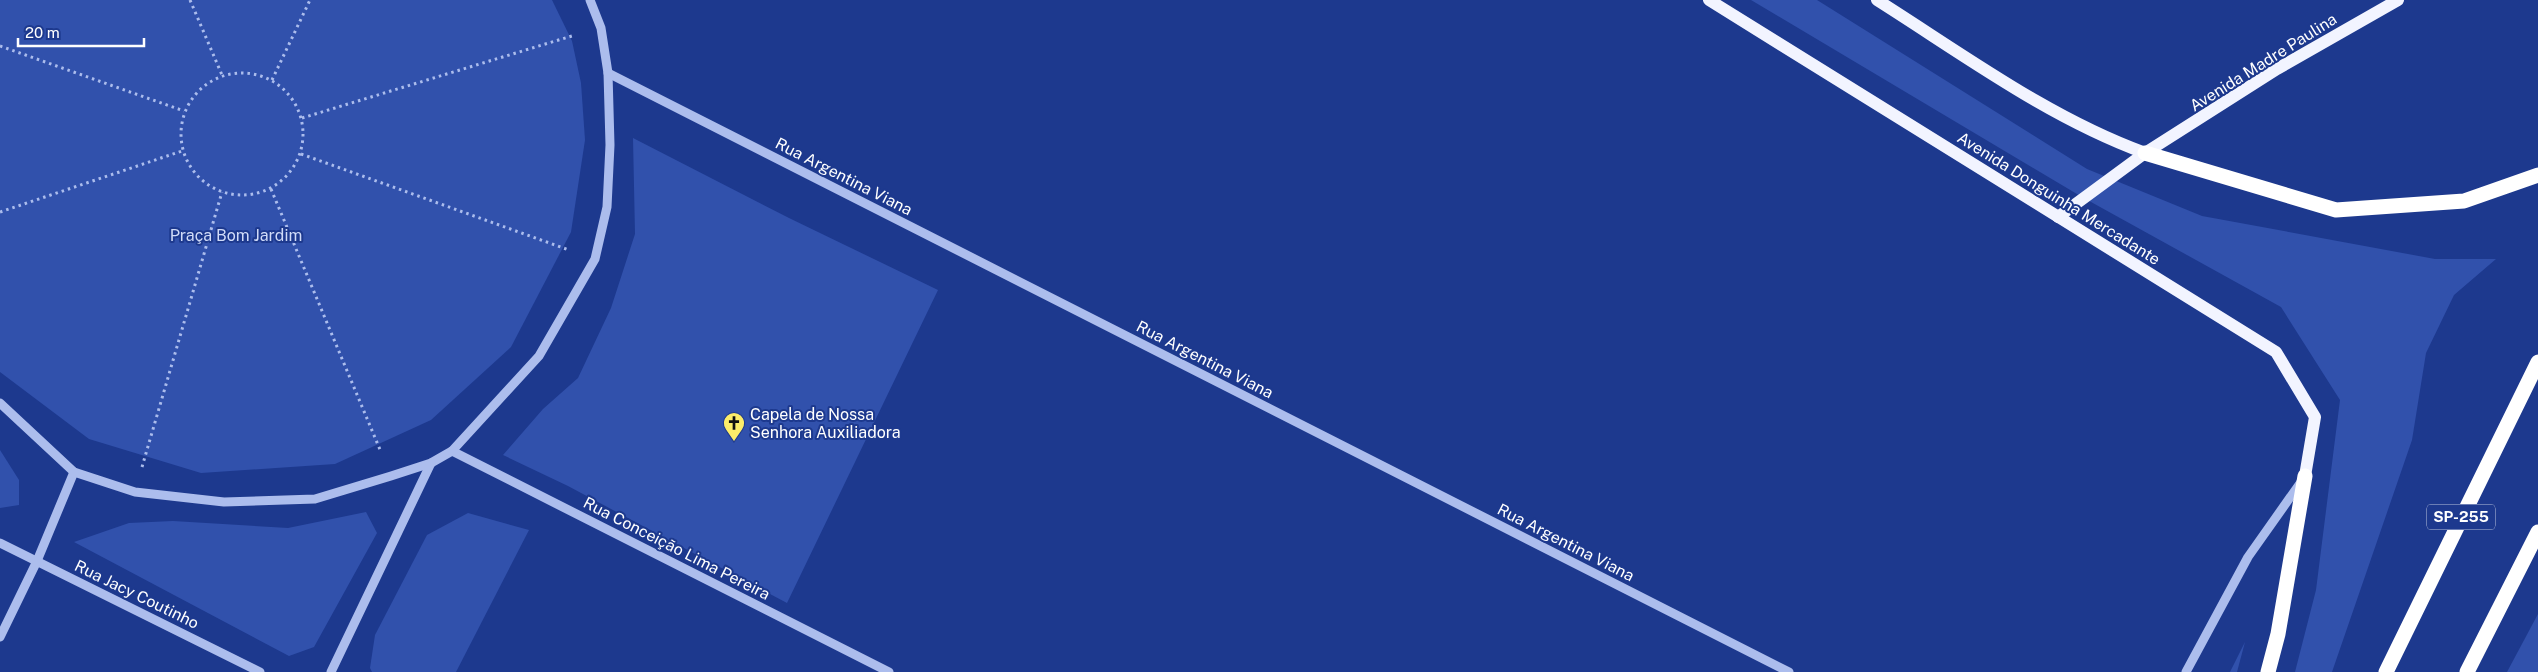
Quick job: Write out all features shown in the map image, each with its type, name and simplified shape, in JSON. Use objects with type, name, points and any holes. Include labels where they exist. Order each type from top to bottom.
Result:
[{"type":"highway","points":[[2146,153],[2336,210],[2464,201],[2538,175]]},
{"type":"highway","name":"SP-255","points":[[2386,672],[2538,362]]},
{"type":"highway","points":[[2268,672],[2278,634],[2305,476]]},
{"type":"highway","points":[[2468,672],[2538,532]]},
{"type":"main road","name":"Avenida Donguinha Mercadante","points":[[1709,0],[2276,352],[2315,417],[2305,476]]},
{"type":"main road","points":[[1877,0],[2058,114],[2106,138],[2146,153]]},
{"type":"main road","name":"Avenida Madre Paulina","points":[[2058,217],[2146,153],[2277,69],[2398,0]]},
{"type":"street","points":[[0,402],[74,472],[135,492],[224,502],[314,499],[431,463],[452,451],[539,356],[595,259],[607,207],[610,144],[608,73],[601,28],[590,0]]},
{"type":"street","name":"Rua Argentina Viana","points":[[608,73],[1789,672]]},
{"type":"street","name":"Rua Conceição Lima Pereira","points":[[452,451],[889,672]]},
{"type":"street","points":[[331,672],[431,463]]},
{"type":"street","points":[[0,637],[37,561],[74,472]]},
{"type":"street","points":[[2186,672],[2248,556],[2305,476]]},
{"type":"street","name":"Rua Jacy Coutinho","points":[[0,543],[260,672]]},
{"type":"path","points":[[190,0],[222,75]]},
{"type":"path","points":[[272,80],[310,0]]},
{"type":"path","points":[[302,118],[601,28]]},
{"type":"path","points":[[0,46],[184,111]]},
{"type":"path","points":[[249,72],[272,80],[292,98],[302,118],[304,133],[301,154],[293,169],[271,189],[254,195],[222,192],[195,174],[182,151],[180,131],[184,111],[194,95],[206,84],[222,75],[249,72]]},
{"type":"path","points":[[0,212],[182,151]]},
{"type":"path","points":[[301,154],[595,259]]},
{"type":"path","points":[[271,189],[391,476]]},
{"type":"path","points":[[135,492],[222,192]]},
{"type":"green space","name":"Praça Bom Jardim","points":[[0,0],[552,0],[572,41],[581,83],[585,140],[571,232],[511,347],[431,420],[335,464],[201,473],[89,439],[0,372]]},
{"type":"green space","points":[[1751,0],[1817,0],[2087,169],[2202,216],[2435,259],[2496,259],[2454,295],[2426,353],[2412,440],[2332,672],[2295,672],[2316,590],[2340,400],[2281,307],[2082,197]]},
{"type":"green space","points":[[633,138],[789,218],[938,290],[787,603],[568,486],[503,455],[543,409],[578,378],[611,308],[635,234]]},
{"type":"green space","points":[[0,450],[19,480],[19,505],[0,508]]},
{"type":"green space","points":[[366,512],[377,533],[314,647],[289,656],[74,542],[129,523],[173,521],[288,528]]},
{"type":"green space","points":[[468,513],[529,530],[456,672],[372,672],[370,668],[375,635],[427,535]]},
{"type":"green space","points":[[2538,614],[2538,672],[2507,672]]},
{"type":"green space","points":[[2245,642],[2237,672],[2230,672]]},
{"type":"place","name":"Capela de Nossa Senhora Auxiliadora","points":[[734,442]]}]
